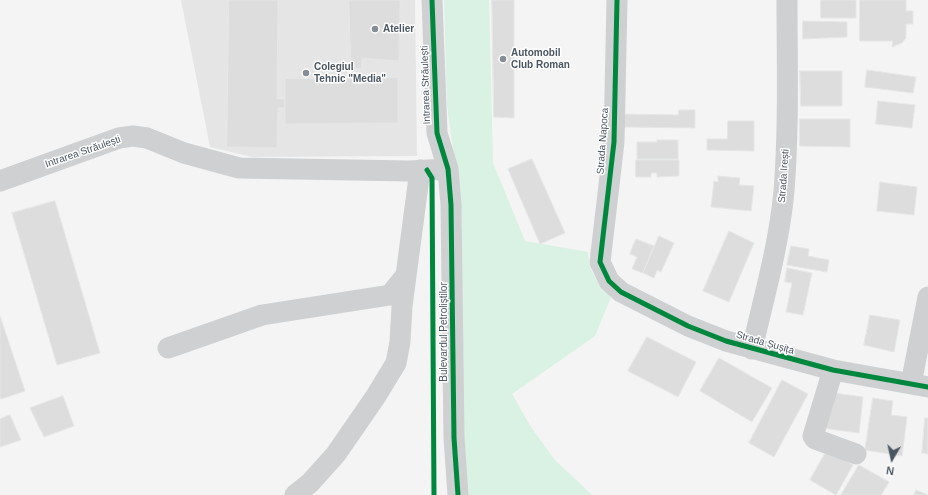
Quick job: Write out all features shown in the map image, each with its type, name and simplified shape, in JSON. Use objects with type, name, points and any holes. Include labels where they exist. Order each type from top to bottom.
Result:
[{"type":"street","name":"Intrarea Străulești","points":[[0,181],[119,138],[133,136],[147,138],[184,153],[239,168],[448,169],[437,132],[432,0]]},
{"type":"street","name":"Strada Napoca","points":[[609,281],[600,262],[614,142],[617,0]]},
{"type":"street","name":"Strada Irești","points":[[752,349],[777,240],[784,192],[787,125],[787,0]]},
{"type":"street","name":"Bulevardul Petroliștilor","points":[[448,169],[452,248],[454,438],[458,495]]},
{"type":"street","points":[[295,495],[310,482],[336,454],[376,396],[396,363],[400,342],[406,275],[420,170]]},
{"type":"street","points":[[168,348],[262,315],[390,295],[406,275]]},
{"type":"street","name":"Strada Șușița","points":[[609,281],[621,292],[688,326],[752,349],[833,370],[919,386]]},
{"type":"street","points":[[919,386],[928,297]]},
{"type":"street","points":[[833,370],[813,436],[815,439],[856,454]]},
{"type":"street","name":"Bulevardul Petroliștilor","points":[[450,495],[454,438]]},
{"type":"shaded area","name":"Colegiul Tehnic \"Media\"","points":[[181,0],[415,0],[417,156],[252,157],[210,147]]},
{"type":"green space","points":[[444,0],[489,0],[493,163],[525,241],[588,252],[592,272],[598,282],[611,297],[595,336],[512,394],[531,427],[555,460],[592,495],[467,495],[463,432],[460,314],[462,217],[447,105]]},
{"type":"building","points":[[229,0],[278,0],[277,99],[285,99],[285,108],[278,108],[277,148],[227,147]]},
{"type":"building","name":"Atelier","points":[[349,0],[400,0],[399,61],[362,58],[362,68],[351,69]]},
{"type":"building","name":"Automobil Club Roman","points":[[492,0],[514,0],[514,118],[494,117]]},
{"type":"building","points":[[821,0],[856,0],[856,18],[821,18]]},
{"type":"building","points":[[860,0],[906,0],[906,11],[913,11],[913,24],[906,24],[906,38],[902,43],[892,47],[893,41],[860,41]]},
{"type":"building","points":[[803,21],[847,22],[847,37],[803,39]]},
{"type":"building","points":[[867,70],[916,77],[913,93],[865,87]]},
{"type":"building","points":[[800,71],[842,71],[842,106],[801,106]]},
{"type":"building","points":[[398,78],[398,123],[285,124],[285,79]]},
{"type":"building","points":[[878,101],[915,105],[912,128],[876,124]]},
{"type":"building","points":[[679,110],[695,110],[695,128],[622,127],[623,114],[678,115]]},
{"type":"building","points":[[800,119],[850,119],[850,147],[800,146]]},
{"type":"building","points":[[728,121],[754,121],[754,151],[707,150],[707,139],[727,139]]},
{"type":"building","points":[[657,140],[678,140],[678,159],[637,159],[637,142],[657,142]]},
{"type":"building","points":[[532,159],[565,233],[540,244],[508,169]]},
{"type":"building","points":[[636,160],[679,160],[679,176],[657,177],[657,173],[651,173],[651,177],[636,177]]},
{"type":"building","points":[[718,176],[740,178],[739,185],[754,186],[751,211],[711,207],[714,181],[718,182]]},
{"type":"building","points":[[880,182],[917,187],[914,215],[877,211]]},
{"type":"building","points":[[55,201],[100,353],[57,365],[12,213]]},
{"type":"building","points":[[729,231],[754,243],[729,302],[703,291]]},
{"type":"building","points":[[659,236],[674,243],[661,272],[657,270],[654,278],[643,273]]},
{"type":"building","points":[[636,239],[654,246],[643,273],[632,269],[637,257],[630,254]]},
{"type":"building","points":[[791,246],[809,249],[808,256],[829,260],[827,272],[787,265]]},
{"type":"building","points":[[787,268],[812,273],[803,315],[786,312],[792,283],[785,282]]},
{"type":"building","points":[[870,315],[900,320],[894,352],[864,345]]},
{"type":"building","points":[[0,316],[25,391],[1,399],[0,397]]},
{"type":"building","points":[[647,337],[696,362],[678,397],[628,371]]},
{"type":"building","points":[[719,358],[772,388],[752,422],[700,391]]},
{"type":"building","points":[[782,380],[808,394],[774,457],[749,443]]},
{"type":"building","points":[[827,392],[863,397],[859,433],[822,428]]},
{"type":"building","points":[[63,396],[74,426],[44,437],[30,408]]},
{"type":"building","points":[[873,398],[893,401],[891,415],[907,417],[902,456],[865,450]]},
{"type":"building","points":[[10,415],[21,440],[0,447],[0,419]]},
{"type":"building","points":[[925,418],[928,418],[928,454],[922,453]]},
{"type":"building","points":[[827,450],[853,465],[836,495],[810,480]]},
{"type":"building","points":[[859,465],[889,482],[881,495],[841,495]]},
{"type":"building","points":[[916,490],[928,495],[914,495]]},
{"type":"cycle path","points":[[432,0],[437,133],[448,169],[451,205],[454,438],[458,495]]},
{"type":"cycle path","points":[[617,0],[614,142],[600,262],[609,281],[621,292],[688,326],[726,341],[833,370],[928,387]]},
{"type":"cycle path","points":[[427,170],[432,178],[434,495]]},
{"type":"place","name":"Atelier","points":[[375,29]]},
{"type":"place","name":"Automobil Club Roman","points":[[503,59]]},
{"type":"place","name":"Colegiul Tehnic \"Media\"","points":[[306,73]]}]
